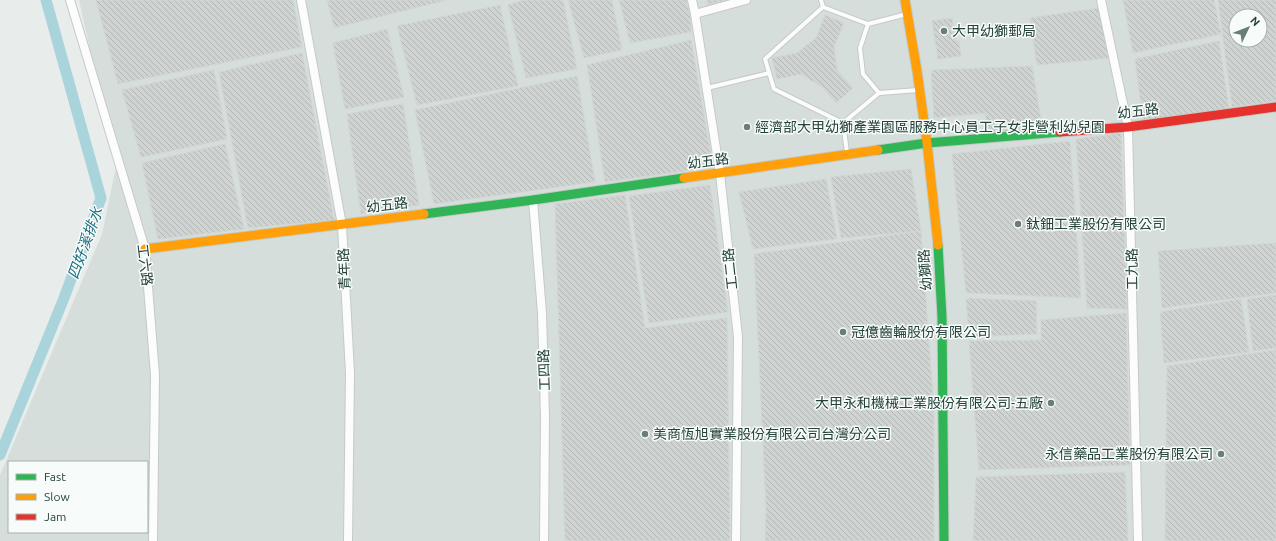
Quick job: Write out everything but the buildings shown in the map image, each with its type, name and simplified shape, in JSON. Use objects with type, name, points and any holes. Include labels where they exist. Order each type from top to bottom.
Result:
[{"type":"street","name":"工六路","points":[[70,0],[145,249],[155,376],[153,541]]},
{"type":"street","name":"青年路","points":[[301,0],[342,225],[350,373],[348,541]]},
{"type":"street","name":"工二路","points":[[692,0],[720,174],[738,337],[736,541]]},
{"type":"street","points":[[695,14],[746,0]]},
{"type":"street","name":"幼獅路","points":[[904,0],[920,90],[939,258],[942,317],[944,541]]},
{"type":"street","name":"工九路","points":[[1101,0],[1128,127],[1138,541]]},
{"type":"street","name":"幼五路","points":[[145,249],[533,200],[927,143],[1128,127],[1276,107]]},
{"type":"street","name":"工四路","points":[[533,200],[542,313],[545,416],[544,541]]},
{"type":"lane","points":[[821,0],[823,8]]},
{"type":"lane","points":[[823,8],[868,24],[907,14]]},
{"type":"lane","points":[[823,8],[765,59],[774,89],[843,123]]},
{"type":"lane","points":[[868,24],[860,48],[863,74],[879,93]]},
{"type":"lane","points":[[707,88],[769,73]]},
{"type":"lane","points":[[843,123],[879,93],[920,90]]},
{"type":"lane","points":[[843,123],[847,155]]},
{"type":"shaded area","points":[[79,0],[1276,0],[1276,541],[0,541],[0,475],[102,234],[116,167]]},
{"type":"waterway","name":"四好溪排水","points":[[0,455],[64,298],[101,198],[46,0]]},
{"type":"traffic: fast","points":[[878,150],[927,143],[1060,132]]},
{"type":"traffic: fast","points":[[424,214],[684,178]]},
{"type":"traffic: fast","points":[[938,245],[942,317],[944,541]]},
{"type":"traffic: slow","points":[[905,0],[927,143],[938,245]]},
{"type":"traffic: slow","points":[[684,178],[878,150]]},
{"type":"traffic: slow","points":[[145,249],[424,214]]},
{"type":"traffic: jam","points":[[1060,132],[1128,127],[1276,107]]},
{"type":"place","name":"大甲幼獅郵局","points":[[944,31]]},
{"type":"place","name":"經濟部大甲幼獅產業園區服務中心員工子女非營利幼兒園","points":[[747,127]]},
{"type":"place","name":"鈦鈿工業股份有限公司","points":[[1018,224]]},
{"type":"place","name":"冠億齒輪股份有限公司","points":[[843,332]]},
{"type":"place","name":"大甲永和機械工業股份有限公司-五廠","points":[[1051,403]]},
{"type":"place","name":"美商恆旭實業股份有限公司台灣分公司","points":[[645,434]]},
{"type":"place","name":"永信藥品工業股份有限公司","points":[[1221,454]]}]
